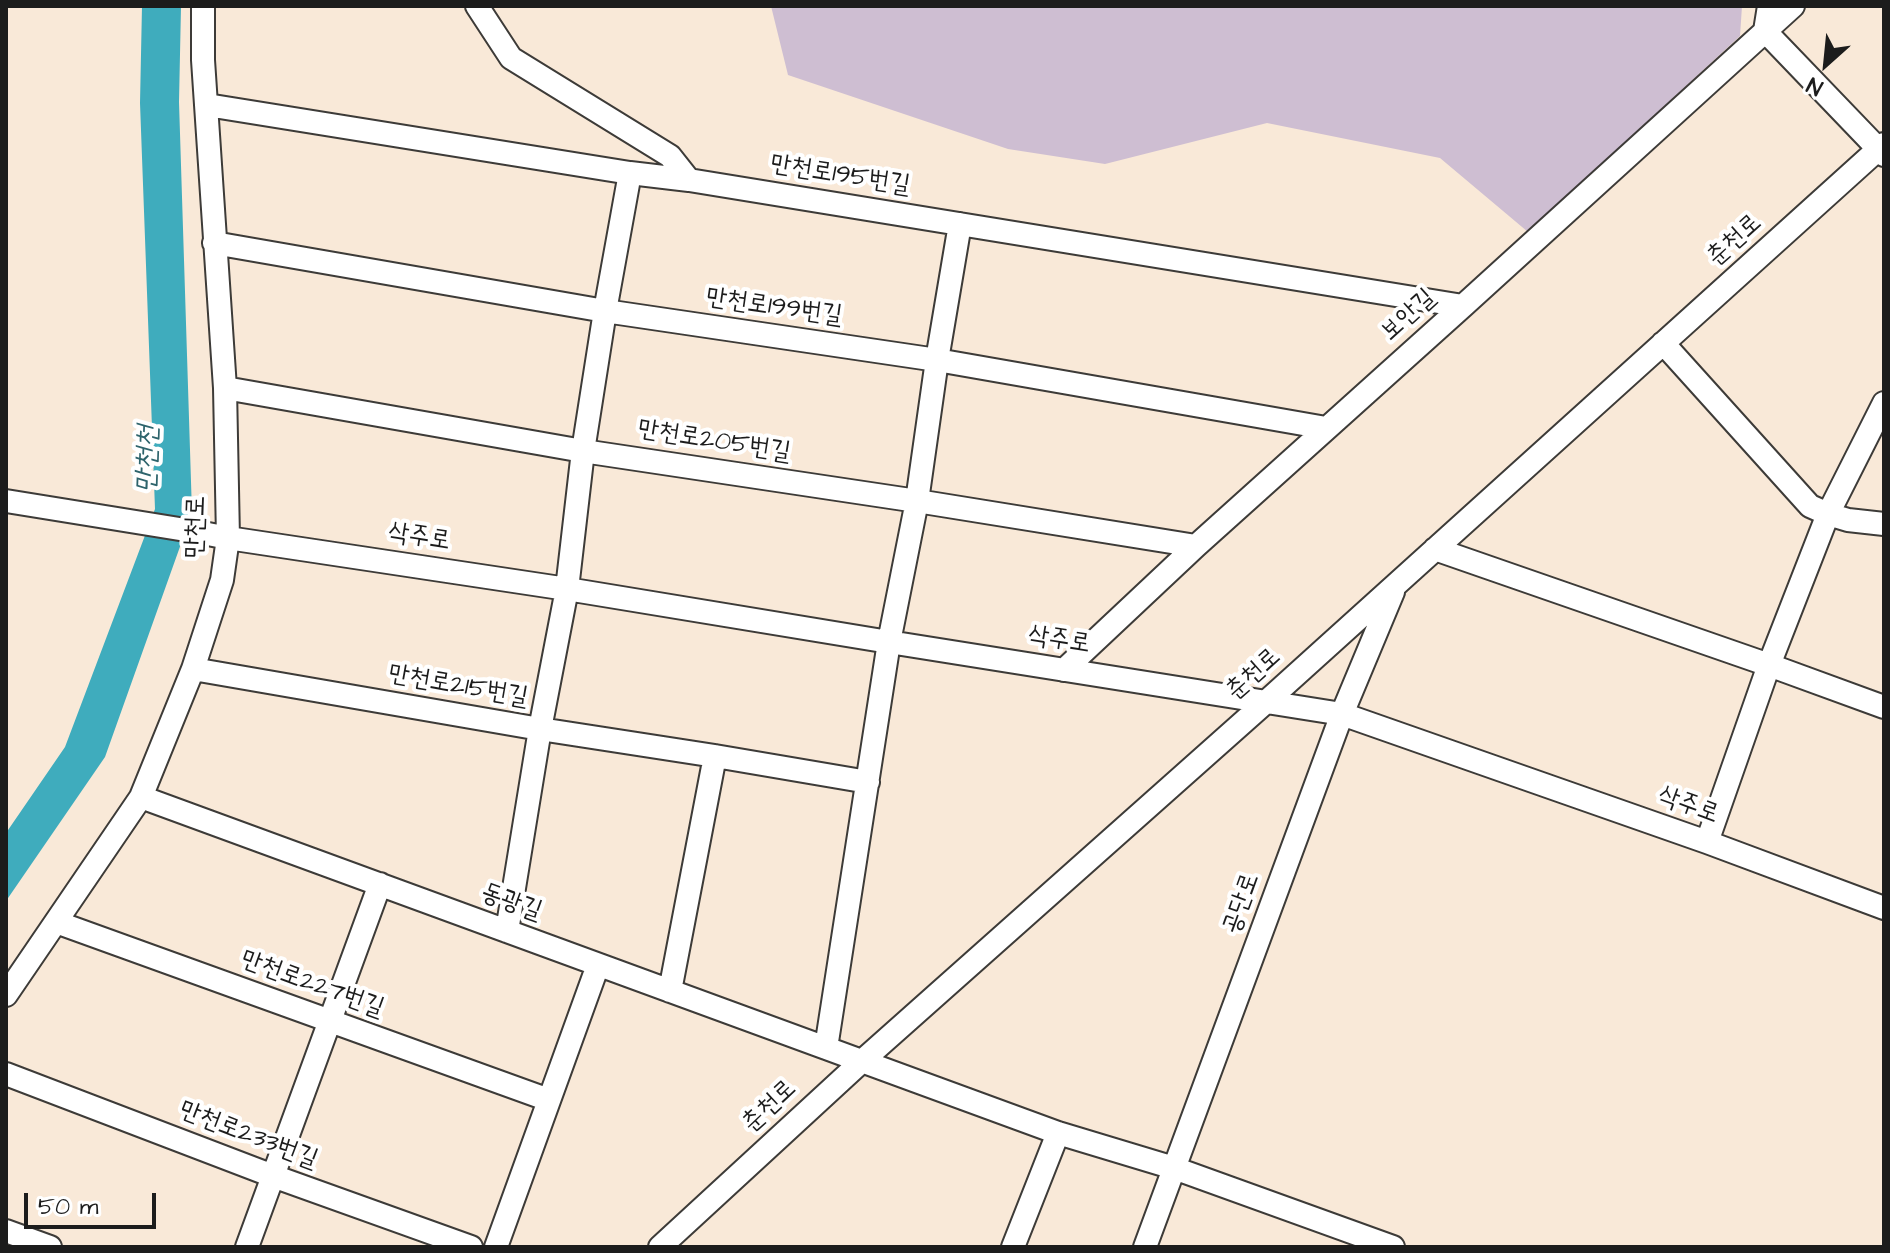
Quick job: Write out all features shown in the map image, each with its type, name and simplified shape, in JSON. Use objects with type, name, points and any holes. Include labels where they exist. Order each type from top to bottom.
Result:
[{"type":"street","name":"만천로","points":[[6,995],[141,797],[193,669],[222,580],[228,538],[225,388],[203,60],[203,6]]},
{"type":"street","points":[[477,6],[511,58],[670,156],[689,180]]},
{"type":"street","points":[[1769,6],[1765,31],[1882,149]]},
{"type":"street","name":"보안길","points":[[1064,670],[1196,546],[1793,6]]},
{"type":"street","name":"만천로195번길","points":[[207,105],[1463,306]]},
{"type":"street","name":"춘천로","points":[[660,1247],[861,1062],[1882,149]]},
{"type":"street","points":[[507,931],[540,729],[567,589],[583,451],[630,173]]},
{"type":"street","points":[[826,1048],[889,642],[917,501],[960,224]]},
{"type":"street","name":"만천로199번길","points":[[214,243],[605,311],[937,360],[1326,428]]},
{"type":"street","points":[[1663,343],[1810,506],[1848,520],[1884,524]]},
{"type":"street","name":"만천로205번길","points":[[225,388],[583,451],[1196,546]]},
{"type":"street","points":[[1707,842],[1769,665],[1828,514],[1884,403]]},
{"type":"street","name":"삭주로","points":[[6,501],[1342,714],[1707,842],[1884,908]]},
{"type":"street","points":[[1435,549],[1884,707]]},
{"type":"street","name":"공단로","points":[[1145,1247],[1342,714],[1397,583]]},
{"type":"street","name":"만천로215번길","points":[[193,669],[868,782]]},
{"type":"street","points":[[670,991],[715,756]]},
{"type":"street","name":"동광길","points":[[141,797],[1058,1133],[1174,1168],[1393,1247]]},
{"type":"street","points":[[247,1247],[380,884]]},
{"type":"street","name":"만천로227번길","points":[[56,922],[549,1100]]},
{"type":"street","points":[[496,1247],[598,965]]},
{"type":"street","name":"만천로233번길","points":[[6,1074],[273,1176],[471,1247]]},
{"type":"street","points":[[1013,1247],[1058,1133]]},
{"type":"street","points":[[6,1231],[50,1247]]},
{"type":"shaded area","points":[[771,6],[1742,6],[1740,36],[1528,232],[1440,158],[1267,123],[1105,164],[1008,149],[788,75]]},
{"type":"water","points":[[142,6],[181,6],[179,102],[192,513],[105,757],[6,901],[6,833],[65,747],[155,509],[140,103]]},
{"type":"water label","name":"만천천","points":[[149,459]]}]
